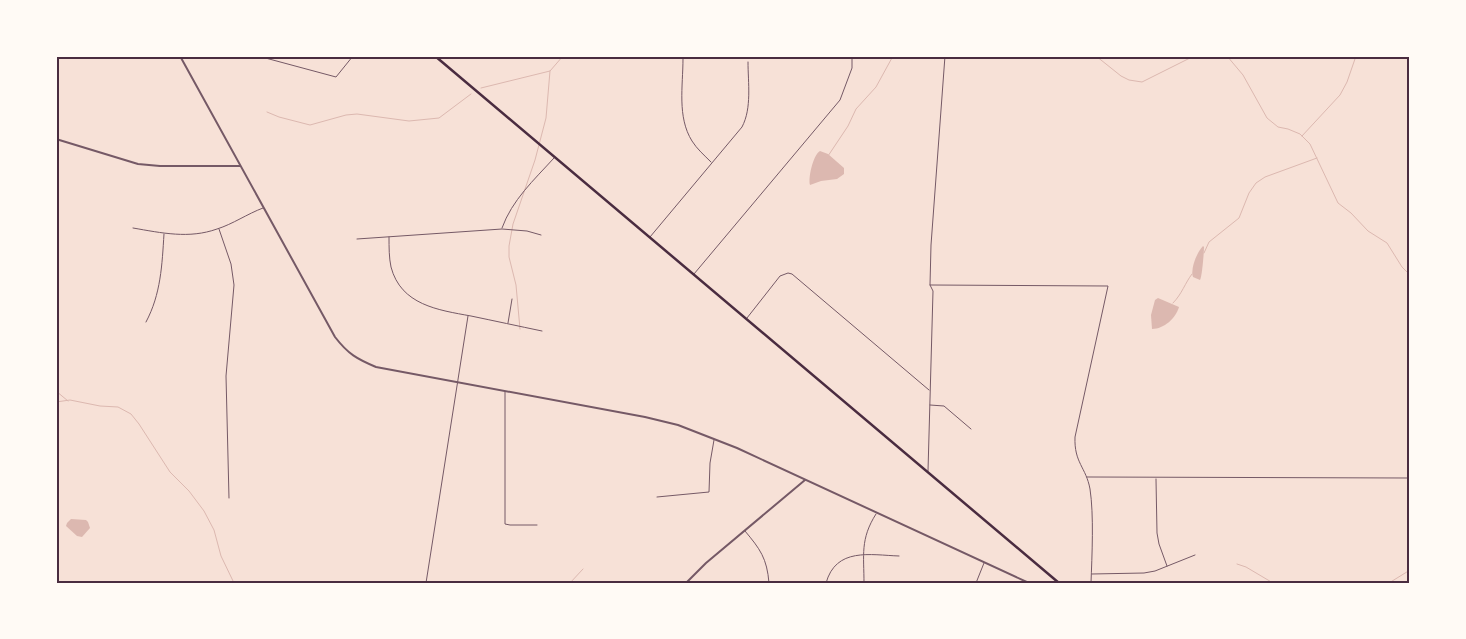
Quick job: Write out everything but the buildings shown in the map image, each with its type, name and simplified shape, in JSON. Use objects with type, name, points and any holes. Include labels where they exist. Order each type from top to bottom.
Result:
[{"type":"highway","points":[[435,56],[1059,583]]},
{"type":"street","points":[[193,56],[180,57],[335,337],[346,351],[358,360],[376,368],[644,417],[678,425],[806,480],[1029,583]]},
{"type":"street","points":[[258,56],[336,77],[353,56]]},
{"type":"street","points":[[694,275],[840,100],[852,68],[852,56]]},
{"type":"street","points":[[928,472],[933,292],[930,284],[931,245],[945,56]]},
{"type":"street","points":[[683,59],[682,114],[684,125],[691,140],[711,162]]},
{"type":"street","points":[[649,238],[746,120],[748,111],[748,62]]},
{"type":"street","points":[[56,139],[138,164],[240,166]]},
{"type":"street","points":[[502,229],[513,204],[554,158]]},
{"type":"street","points":[[133,228],[164,234],[185,235],[202,233],[218,229],[263,208]]},
{"type":"street","points":[[218,229],[231,264],[234,285],[226,376],[229,498]]},
{"type":"street","points":[[357,239],[502,229],[527,231],[541,235]]},
{"type":"street","points":[[146,322],[159,289],[164,234]]},
{"type":"street","points":[[389,237],[391,268],[395,278],[407,295],[432,309],[542,331]]},
{"type":"street","points":[[746,319],[780,276],[792,274],[930,391]]},
{"type":"street","points":[[930,284],[1108,286],[1075,437],[1075,455],[1087,478],[1091,500],[1092,583]]},
{"type":"street","points":[[508,324],[512,299]]},
{"type":"street","points":[[426,583],[468,316]]},
{"type":"street","points":[[505,392],[505,524],[510,526],[537,525]]},
{"type":"street","points":[[929,405],[944,406],[970,429]]},
{"type":"street","points":[[658,496],[709,492],[710,463],[714,439]]},
{"type":"street","points":[[1087,478],[1407,478]]},
{"type":"street","points":[[1156,478],[1157,533],[1167,567]]},
{"type":"street","points":[[686,583],[706,563],[806,480]]},
{"type":"street","points":[[864,583],[864,544],[867,530],[877,513]]},
{"type":"street","points":[[744,531],[761,550],[765,559],[769,583]]},
{"type":"street","points":[[826,583],[828,573],[840,560],[851,556],[864,555],[900,556]]},
{"type":"street","points":[[1092,574],[1155,571],[1195,555]]},
{"type":"street","points":[[976,583],[984,562]]},
{"type":"street","points":[[1017,583],[1019,578]]},
{"type":"shaded area","points":[[820,151],[828,154],[844,168],[844,174],[837,179],[821,181],[810,185],[812,167],[817,153]]},
{"type":"shaded area","points":[[1203,246],[1200,280],[1193,277],[1192,270],[1196,256]]},
{"type":"shaded area","points":[[1158,298],[1179,307],[1169,322],[1161,327],[1152,329],[1151,315],[1155,300]]},
{"type":"shaded area","points":[[71,519],[86,520],[88,522],[90,528],[82,537],[77,536],[66,526]]},
{"type":"waterway","points":[[481,88],[550,71],[563,56]]},
{"type":"waterway","points":[[828,156],[848,126],[856,109],[876,87],[893,56]]},
{"type":"waterway","points":[[1096,56],[1121,76],[1129,80],[1142,82],[1194,56]]},
{"type":"waterway","points":[[1227,56],[1243,75],[1267,118],[1278,127],[1300,134],[1310,144],[1338,203],[1351,213],[1368,231],[1387,243],[1402,267],[1410,275]]},
{"type":"waterway","points":[[1302,136],[1340,95],[1347,82],[1356,56]]},
{"type":"waterway","points":[[520,329],[516,285],[509,257],[509,246],[513,224],[535,160],[546,118],[550,71]]},
{"type":"waterway","points":[[267,112],[310,125],[346,115],[357,114],[409,121],[439,118],[471,94]]},
{"type":"waterway","points":[[1204,253],[1209,242],[1239,218],[1249,193],[1256,183],[1265,177],[1317,158]]},
{"type":"waterway","points":[[1173,303],[1192,274]]},
{"type":"waterway","points":[[56,391],[68,401]]},
{"type":"waterway","points":[[56,402],[70,400],[100,406],[118,407],[131,414],[170,472],[189,491],[204,511],[214,530],[221,556],[234,583]]},
{"type":"waterway","points":[[1237,564],[1246,567],[1273,583]]},
{"type":"waterway","points":[[570,583],[583,569]]},
{"type":"waterway","points":[[1389,583],[1410,570]]}]
